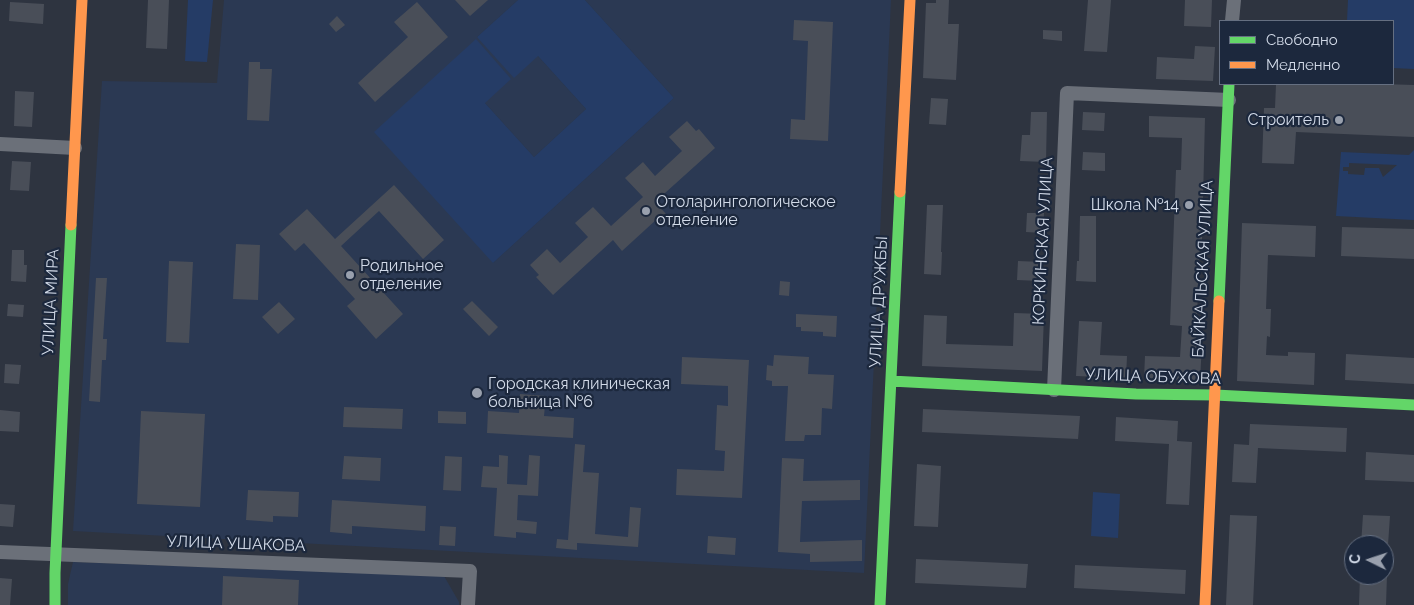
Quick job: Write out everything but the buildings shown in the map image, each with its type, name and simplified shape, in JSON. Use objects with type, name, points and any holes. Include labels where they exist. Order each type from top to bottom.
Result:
[{"type":"street","name":"УЛИЦА МИРА","points":[[56,605],[56,555],[82,0]]},
{"type":"street","name":"УЛИЦА ДРУЖБЫ","points":[[880,605],[910,0]]},
{"type":"street","points":[[1232,20],[1234,0]]},
{"type":"street","name":"БАЙКАЛЬСКАЯ УЛИЦА","points":[[1205,605],[1230,85]]},
{"type":"street","name":"КОРКИНСКАЯ УЛИЦА","points":[[1054,390],[1067,93],[1229,100]]},
{"type":"street","points":[[0,144],[75,148]]},
{"type":"street","name":"УЛИЦА ОБУХОВА","points":[[891,381],[1136,394],[1414,405]]},
{"type":"street","name":"УЛИЦА УШАКОВА","points":[[0,552],[470,571],[468,605]]},
{"type":"shaded area","points":[[188,0],[213,0],[207,62],[185,61]]},
{"type":"shaded area","name":"Городская клиническая больница №6","points":[[224,0],[518,0],[477,37],[538,56],[586,109],[534,157],[485,103],[476,39],[493,263],[674,98],[585,0],[891,0],[864,573],[73,531],[102,81],[217,83]]},
{"type":"shaded area","points":[[518,0],[585,0],[674,98],[493,263],[374,132],[476,39],[511,79],[485,103],[534,157],[586,109],[538,56],[514,78],[477,37]]},
{"type":"shaded area","points":[[1348,0],[1414,0],[1414,69],[1394,68],[1394,20],[1347,20]]},
{"type":"shaded area","points":[[1414,150],[1414,220],[1336,216],[1341,152],[1409,155]],"holes":[[[1349,163],[1397,165],[1383,177],[1379,168],[1365,168],[1364,175],[1348,174],[1348,171],[1343,171],[1343,167],[1349,167]]]},
{"type":"shaded area","points":[[1093,492],[1120,494],[1118,538],[1091,536]]},
{"type":"shaded area","points":[[73,562],[444,576],[459,605],[68,605],[68,584]]},
{"type":"traffic: fast","points":[[1219,301],[1229,85]]},
{"type":"traffic: fast","points":[[880,605],[900,192]]},
{"type":"traffic: fast","points":[[55,605],[71,225]]},
{"type":"traffic: fast","points":[[891,381],[1136,394],[1215,395],[1414,405]]},
{"type":"traffic: slow","points":[[71,225],[82,0]]},
{"type":"traffic: slow","points":[[900,192],[910,0]]},
{"type":"traffic: slow","points":[[1205,605],[1219,301]]},
{"type":"place","name":"Строитель","points":[[1339,120]]},
{"type":"place","name":"Школа №14","points":[[1189,205]]},
{"type":"place","name":"Отоларингологическое отделение","points":[[646,211]]},
{"type":"place","name":"Родильное отделение","points":[[350,275]]},
{"type":"place","name":"Городская клиническая больница №6","points":[[477,393]]}]
